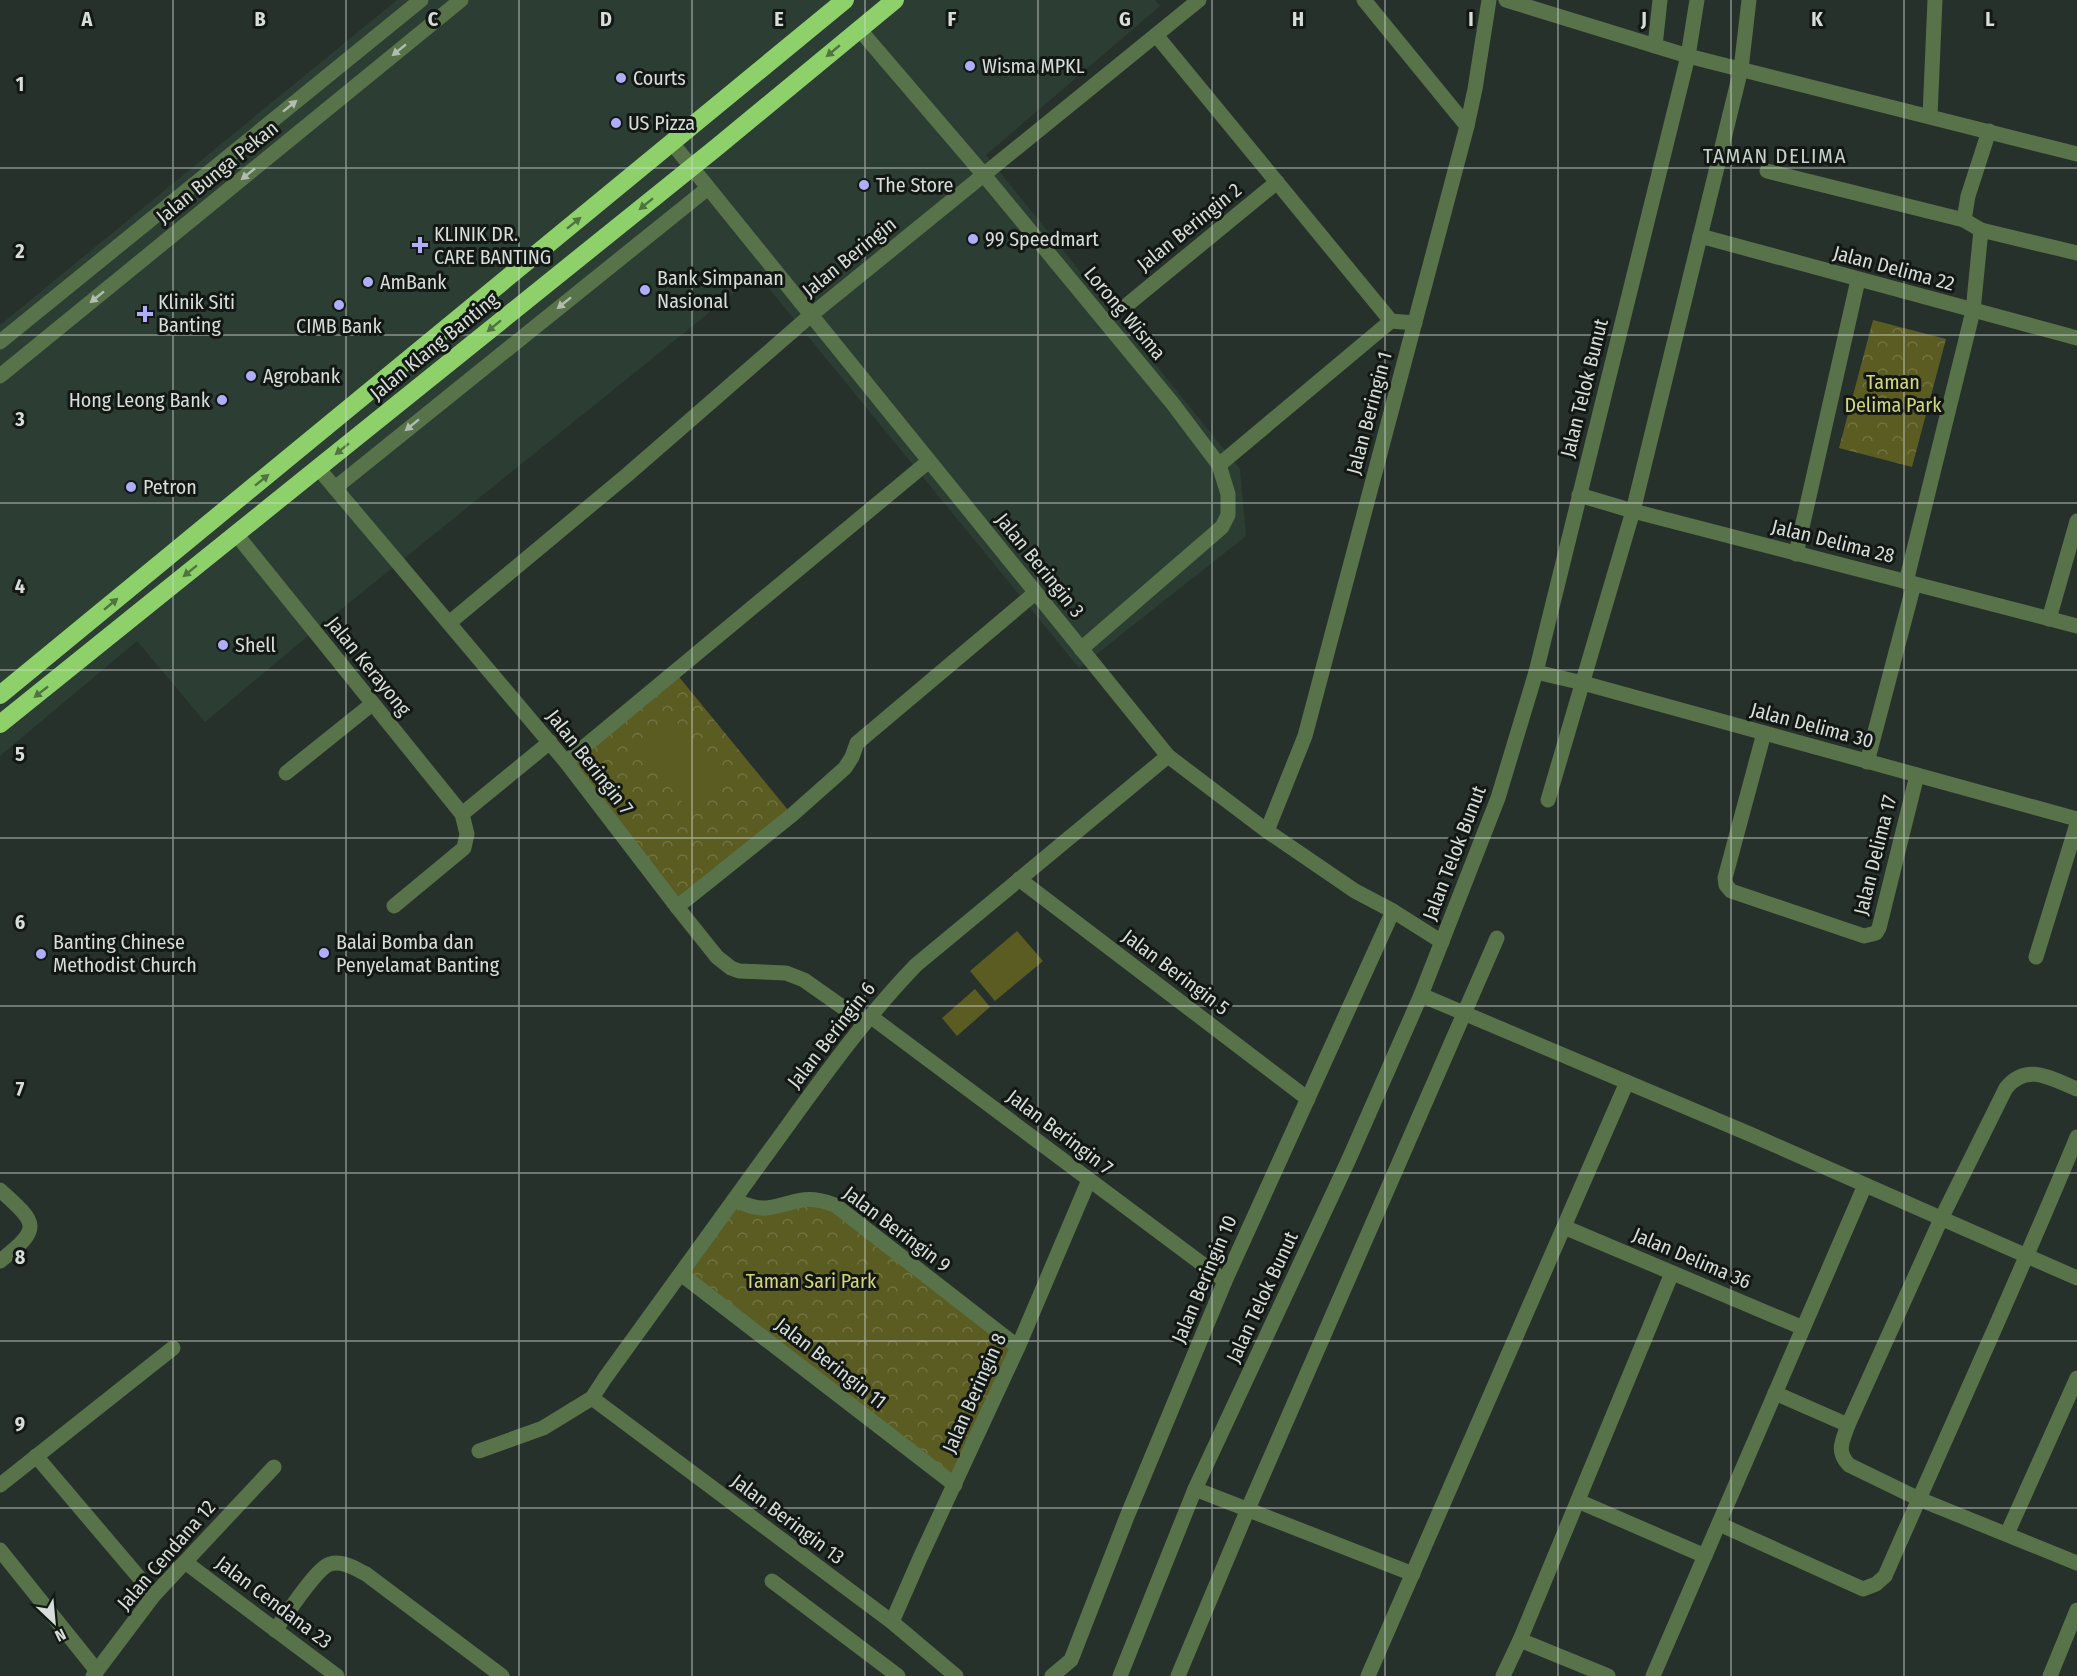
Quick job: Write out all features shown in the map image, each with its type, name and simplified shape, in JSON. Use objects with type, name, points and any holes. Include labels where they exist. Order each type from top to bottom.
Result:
[{"type":"highway","name":"Jalan Klang Banting","points":[[0,695],[845,0]]},
{"type":"highway","name":"Jalan Klang Banting","points":[[0,724],[692,168],[895,0]]},
{"type":"street","name":"Jalan Bunga Pekan","points":[[0,342],[421,0]]},
{"type":"street","name":"Jalan Bunga Pekan","points":[[0,376],[461,0]]},
{"type":"street","name":"Jalan Beringin","points":[[449,623],[627,475],[811,315],[1199,0]]},
{"type":"street","points":[[1364,0],[1467,126]]},
{"type":"street","name":"Jalan Beringin 1","points":[[1267,831],[1305,736],[1467,126],[1489,0]]},
{"type":"street","points":[[1506,0],[1688,56],[2077,154]]},
{"type":"street","points":[[1655,46],[1660,0]]},
{"type":"street","name":"Jalan Telok Bunut","points":[[1120,1676],[1195,1489],[1349,1159],[1421,994],[1498,798],[1536,672],[1688,56],[1696,0]]},
{"type":"street","points":[[1548,800],[1633,511],[1741,69],[1749,0]]},
{"type":"street","points":[[1930,116],[1935,0]]},
{"type":"street","name":"Lorong Wisma","points":[[859,29],[984,175],[1173,404],[1219,465],[1228,494],[1228,515],[1222,527],[1081,649]]},
{"type":"street","points":[[1156,35],[1391,321]]},
{"type":"street","points":[[1964,220],[1968,196],[1989,131]]},
{"type":"street","name":"Jalan Beringin 3","points":[[672,143],[1168,756],[1267,831],[1355,891],[1442,942]]},
{"type":"street","points":[[1767,171],[1964,220],[1981,230],[2077,253]]},
{"type":"street","name":"Jalan Beringin 2","points":[[1127,304],[1278,182]]},
{"type":"street","points":[[335,488],[708,188]]},
{"type":"street","points":[[1867,762],[1972,311],[1981,230]]},
{"type":"street","name":"Jalan Delima 22","points":[[1700,237],[2077,338]]},
{"type":"street","points":[[1796,554],[1858,280]]},
{"type":"street","points":[[1219,465],[1391,321],[1414,323]]},
{"type":"street","points":[[566,762],[929,461]]},
{"type":"street","name":"Jalan Beringin 7","points":[[318,468],[550,742],[717,957],[730,968],[739,971],[786,973],[804,980],[867,1020],[1225,1281]]},
{"type":"street","name":"Jalan Delima 28","points":[[1579,495],[1796,554],[2077,626]]},
{"type":"street","points":[[2049,619],[2077,521]]},
{"type":"street","name":"Jalan Kerayong","points":[[236,534],[464,820]]},
{"type":"street","points":[[677,907],[792,815],[846,768],[857,743],[1035,593]]},
{"type":"street","points":[[66,641],[82,659]]},
{"type":"street","name":"Jalan Delima 30","points":[[1536,672],[2077,819]]},
{"type":"street","points":[[286,773],[372,704]]},
{"type":"street","name":"Jalan Delima 17","points":[[1764,733],[1725,878],[1726,885],[1731,891],[1864,936],[1876,933],[1879,927],[1917,775]]},
{"type":"street","points":[[394,906],[464,848],[467,839],[464,820],[550,742]]},
{"type":"street","name":"Jalan Beringin 6","points":[[592,1398],[867,1020],[916,965],[1168,756]]},
{"type":"street","points":[[2036,957],[2077,824]]},
{"type":"street","name":"Jalan Beringin 5","points":[[1019,879],[1308,1099]]},
{"type":"street","name":"Jalan Beringin 10","points":[[1058,1672],[1071,1660],[1128,1514],[1225,1281],[1392,911]]},
{"type":"street","points":[[1178,1676],[1248,1509],[1497,938]]},
{"type":"street","points":[[1421,994],[2077,1278]]},
{"type":"street","points":[[2077,1089],[2040,1074],[2021,1076],[2013,1080],[2007,1088],[1941,1218],[1848,1425],[1841,1447],[1842,1457],[1850,1465],[1919,1498],[2077,1563]]},
{"type":"street","points":[[1373,1674],[1413,1574],[1627,1082]]},
{"type":"street","points":[[1719,1524],[1863,1589],[1876,1584],[1885,1576],[2028,1256],[2077,1137]]},
{"type":"street","name":"Jalan Beringin 8","points":[[892,1622],[1018,1347],[1089,1180]]},
{"type":"street","points":[[1653,1676],[1865,1185]]},
{"type":"street","points":[[0,1190],[25,1212],[30,1221],[29,1231],[23,1243],[0,1261]]},
{"type":"street","name":"Jalan Beringin 9","points":[[734,1200],[765,1208],[798,1199],[813,1199],[835,1205],[1018,1347]]},
{"type":"street","name":"Jalan Delima 36","points":[[1564,1227],[1803,1328]]},
{"type":"street","points":[[1503,1676],[1672,1273]]},
{"type":"street","name":"Jalan Beringin 11","points":[[681,1274],[955,1485]]},
{"type":"street","points":[[0,1485],[173,1348]]},
{"type":"street","points":[[2007,1534],[2077,1378]]},
{"type":"street","points":[[1775,1393],[1848,1425]]},
{"type":"street","points":[[479,1451],[543,1428],[592,1398]]},
{"type":"street","name":"Jalan Beringin 13","points":[[592,1398],[892,1622],[956,1676]]},
{"type":"street","points":[[36,1456],[154,1595]]},
{"type":"street","name":"Jalan Cendana 12","points":[[95,1674],[154,1595],[274,1467]]},
{"type":"street","points":[[1195,1489],[1413,1574]]},
{"type":"street","points":[[1578,1501],[1705,1556]]},
{"type":"street","points":[[0,1550],[95,1674]]},
{"type":"street","name":"Jalan Cendana 23","points":[[185,1562],[338,1676]]},
{"type":"street","points":[[276,1630],[320,1570],[331,1564],[343,1564],[366,1574],[502,1676]]},
{"type":"street","points":[[772,1581],[898,1676]]},
{"type":"street","points":[[2050,1676],[2077,1610]]},
{"type":"street","points":[[1520,1640],[1608,1676]]},
{"type":"shaded area","points":[[397,0],[1155,0],[1160,6],[986,155],[1240,469],[1246,536],[1079,668],[757,274],[303,640],[205,722],[137,641],[0,756],[0,325]]},
{"type":"green space","name":"Taman Delima Park","points":[[1873,320],[1946,339],[1912,467],[1839,448]]},
{"type":"green space","points":[[675,672],[792,815],[677,907],[566,762]]},
{"type":"green space","points":[[675,720],[725,783],[689,811],[639,749]]},
{"type":"green space","points":[[1017,931],[1043,961],[995,1001],[970,971]]},
{"type":"green space","points":[[975,989],[990,1007],[957,1036],[942,1018]]},
{"type":"green space","name":"Taman Sari Park","points":[[813,1200],[831,1206],[1015,1345],[955,1481],[684,1276],[737,1202]]},
{"type":"place","name":"Wisma MPKL","points":[[970,66]]},
{"type":"place","name":"Courts","points":[[621,78]]},
{"type":"place","name":"US Pizza","points":[[616,123]]},
{"type":"place","name":"The Store","points":[[864,185]]},
{"type":"place","name":"99 Speedmart","points":[[973,239]]},
{"type":"place","name":"KLINIK DR. CARE BANTING","points":[[420,245]]},
{"type":"place","name":"AmBank","points":[[368,282]]},
{"type":"place","name":"Bank Simpanan Nasional","points":[[645,290]]},
{"type":"place","name":"CIMB Bank","points":[[339,305]]},
{"type":"place","name":"Klinik Siti Banting","points":[[145,314]]},
{"type":"place","name":"Agrobank","points":[[251,376]]},
{"type":"place","name":"Hong Leong Bank","points":[[222,400]]},
{"type":"place","name":"Petron","points":[[131,487]]},
{"type":"place","name":"Shell","points":[[223,645]]},
{"type":"place","name":"Balai Bomba dan Penyelamat Banting","points":[[324,953]]},
{"type":"place","name":"Banting Chinese Methodist Church","points":[[41,954]]},
{"type":"district","name":"TAMAN DELIMA","points":[[1775,156]]}]
